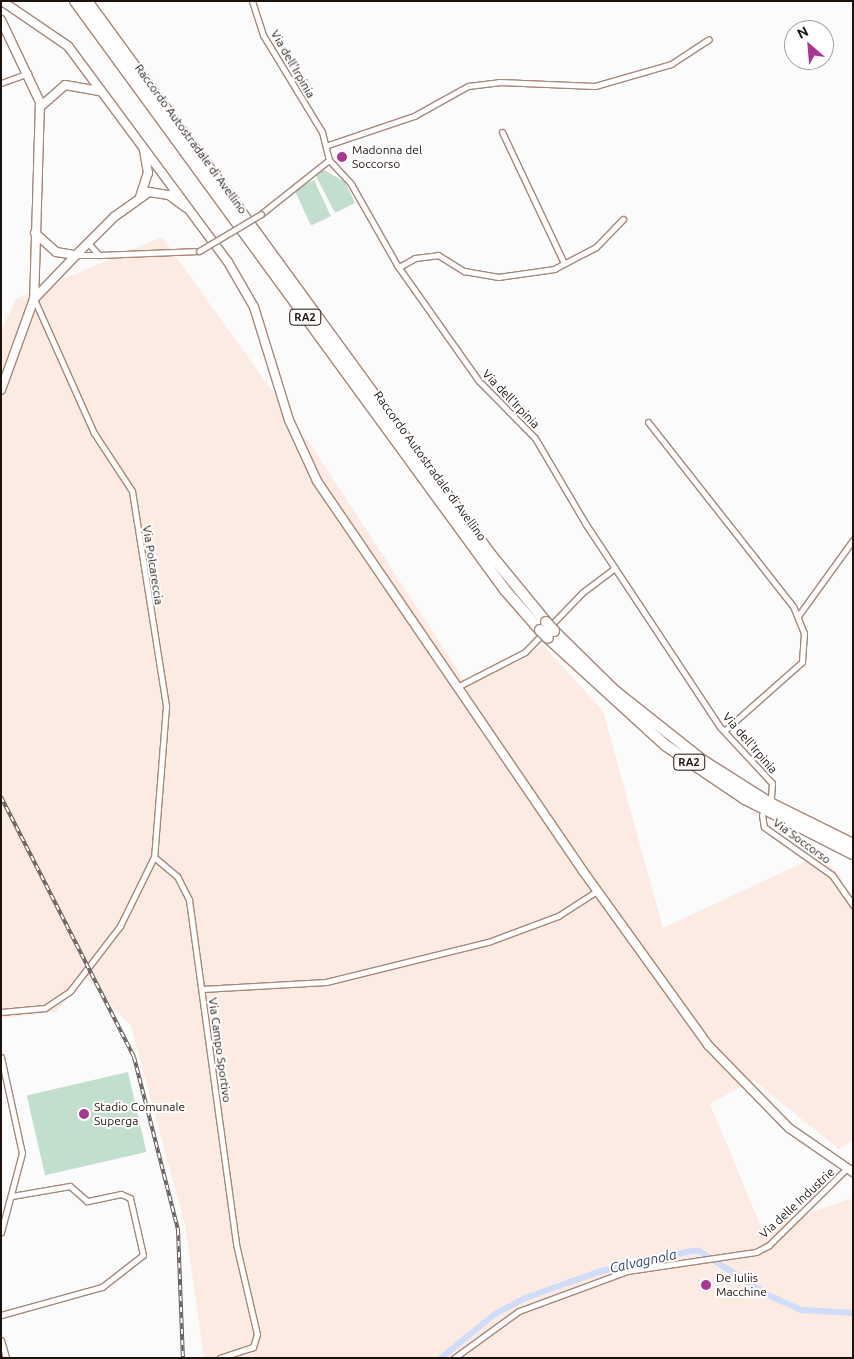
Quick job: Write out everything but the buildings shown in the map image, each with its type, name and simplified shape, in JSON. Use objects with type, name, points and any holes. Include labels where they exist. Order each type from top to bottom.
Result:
[{"type":"highway","name":"Raccordo Autostradale di Avellino","points":[[75,1],[505,590],[551,634],[608,698],[673,751],[778,818],[853,854]]},
{"type":"highway","name":"Raccordo Autostradale di Avellino","points":[[87,1],[543,626]]},
{"type":"highway","name":"Raccordo Autostradale di Avellino","points":[[551,634],[616,691],[702,760],[770,803],[853,844]]},
{"type":"street","points":[[2,1],[68,46],[191,213],[254,307],[288,420],[318,481],[597,891],[708,1044],[789,1128],[850,1170]]},
{"type":"street","name":"Via dell'Irpinia","points":[[252,1],[263,35],[328,146],[330,160],[350,184],[398,267],[478,380],[535,438],[615,568],[724,730],[772,783],[772,798]]},
{"type":"street","points":[[1,20],[28,73],[40,107],[34,299],[1,390]]},
{"type":"street","points":[[328,146],[414,116],[468,86],[499,82],[595,86],[671,64],[709,39]]},
{"type":"street","points":[[1,83],[28,73]]},
{"type":"street","points":[[40,107],[66,85],[102,92]]},
{"type":"street","points":[[502,132],[564,263]]},
{"type":"street","points":[[140,197],[148,160],[141,143]]},
{"type":"street","points":[[35,233],[56,252],[76,255],[99,256],[199,251],[262,214],[330,160]]},
{"type":"street","points":[[34,299],[88,243],[140,197],[150,192],[169,195],[191,213]]},
{"type":"street","points":[[398,267],[415,258],[438,255],[464,271],[498,278],[564,263],[596,247],[623,219]]},
{"type":"street","points":[[88,243],[99,256]]},
{"type":"street","name":"Via Polcareccia","points":[[34,299],[94,433],[132,491],[166,706],[154,857]]},
{"type":"street","points":[[648,422],[687,466],[798,616],[804,633],[802,662],[724,730]]},
{"type":"street","points":[[798,616],[853,540]]},
{"type":"street","points":[[458,687],[525,652],[583,592],[615,568]]},
{"type":"street","name":"Via Soccorso","points":[[762,815],[764,827],[832,875],[853,905]]},
{"type":"street","points":[[1,1012],[55,1005],[120,926],[154,857]]},
{"type":"street","name":"Via Campo Sportivo","points":[[154,857],[177,876],[189,900],[236,1244],[257,1334],[253,1347],[220,1358]]},
{"type":"street","points":[[202,989],[326,982],[488,942],[558,916],[597,891]]},
{"type":"street","points":[[1,1057],[22,1153],[1,1232]]},
{"type":"street","name":"Via delle Industrie","points":[[454,1358],[519,1311],[627,1271],[725,1258],[768,1245],[850,1170]]},
{"type":"street","points":[[1,1315],[102,1287],[143,1255],[130,1198],[121,1194],[86,1201],[70,1186],[12,1196]]},
{"type":"street","points":[[1,1340],[6,1358]]},
{"type":"shaded area","points":[[162,237],[313,448],[467,684],[523,660],[542,644],[603,711],[663,928],[815,857],[835,869],[853,899],[853,1141],[839,1149],[753,1080],[710,1104],[762,1229],[853,1198],[853,1358],[204,1358],[185,1225],[131,1026],[85,977],[56,1012],[1,1018],[1,332],[16,299]]},
{"type":"green space","points":[[324,170],[345,182],[355,203],[335,213],[315,174]]},
{"type":"green space","points":[[314,180],[331,216],[311,226],[294,189]]},
{"type":"green space","name":"Stadio Comunale Superga","points":[[128,1072],[146,1152],[45,1175],[27,1095]]},
{"type":"waterway","name":"Calvagnola","points":[[441,1358],[495,1314],[525,1298],[601,1271],[691,1251],[699,1251],[770,1296],[802,1310],[853,1313]]},
{"type":"railway","points":[[1,797],[134,1057],[178,1230],[183,1358]]},
{"type":"place","name":"Madonna del Soccorso","points":[[342,157]]},
{"type":"place","name":"Stadio Comunale Superga","points":[[84,1114]]},
{"type":"place","name":"De Iuliis Macchine","points":[[706,1285]]}]
